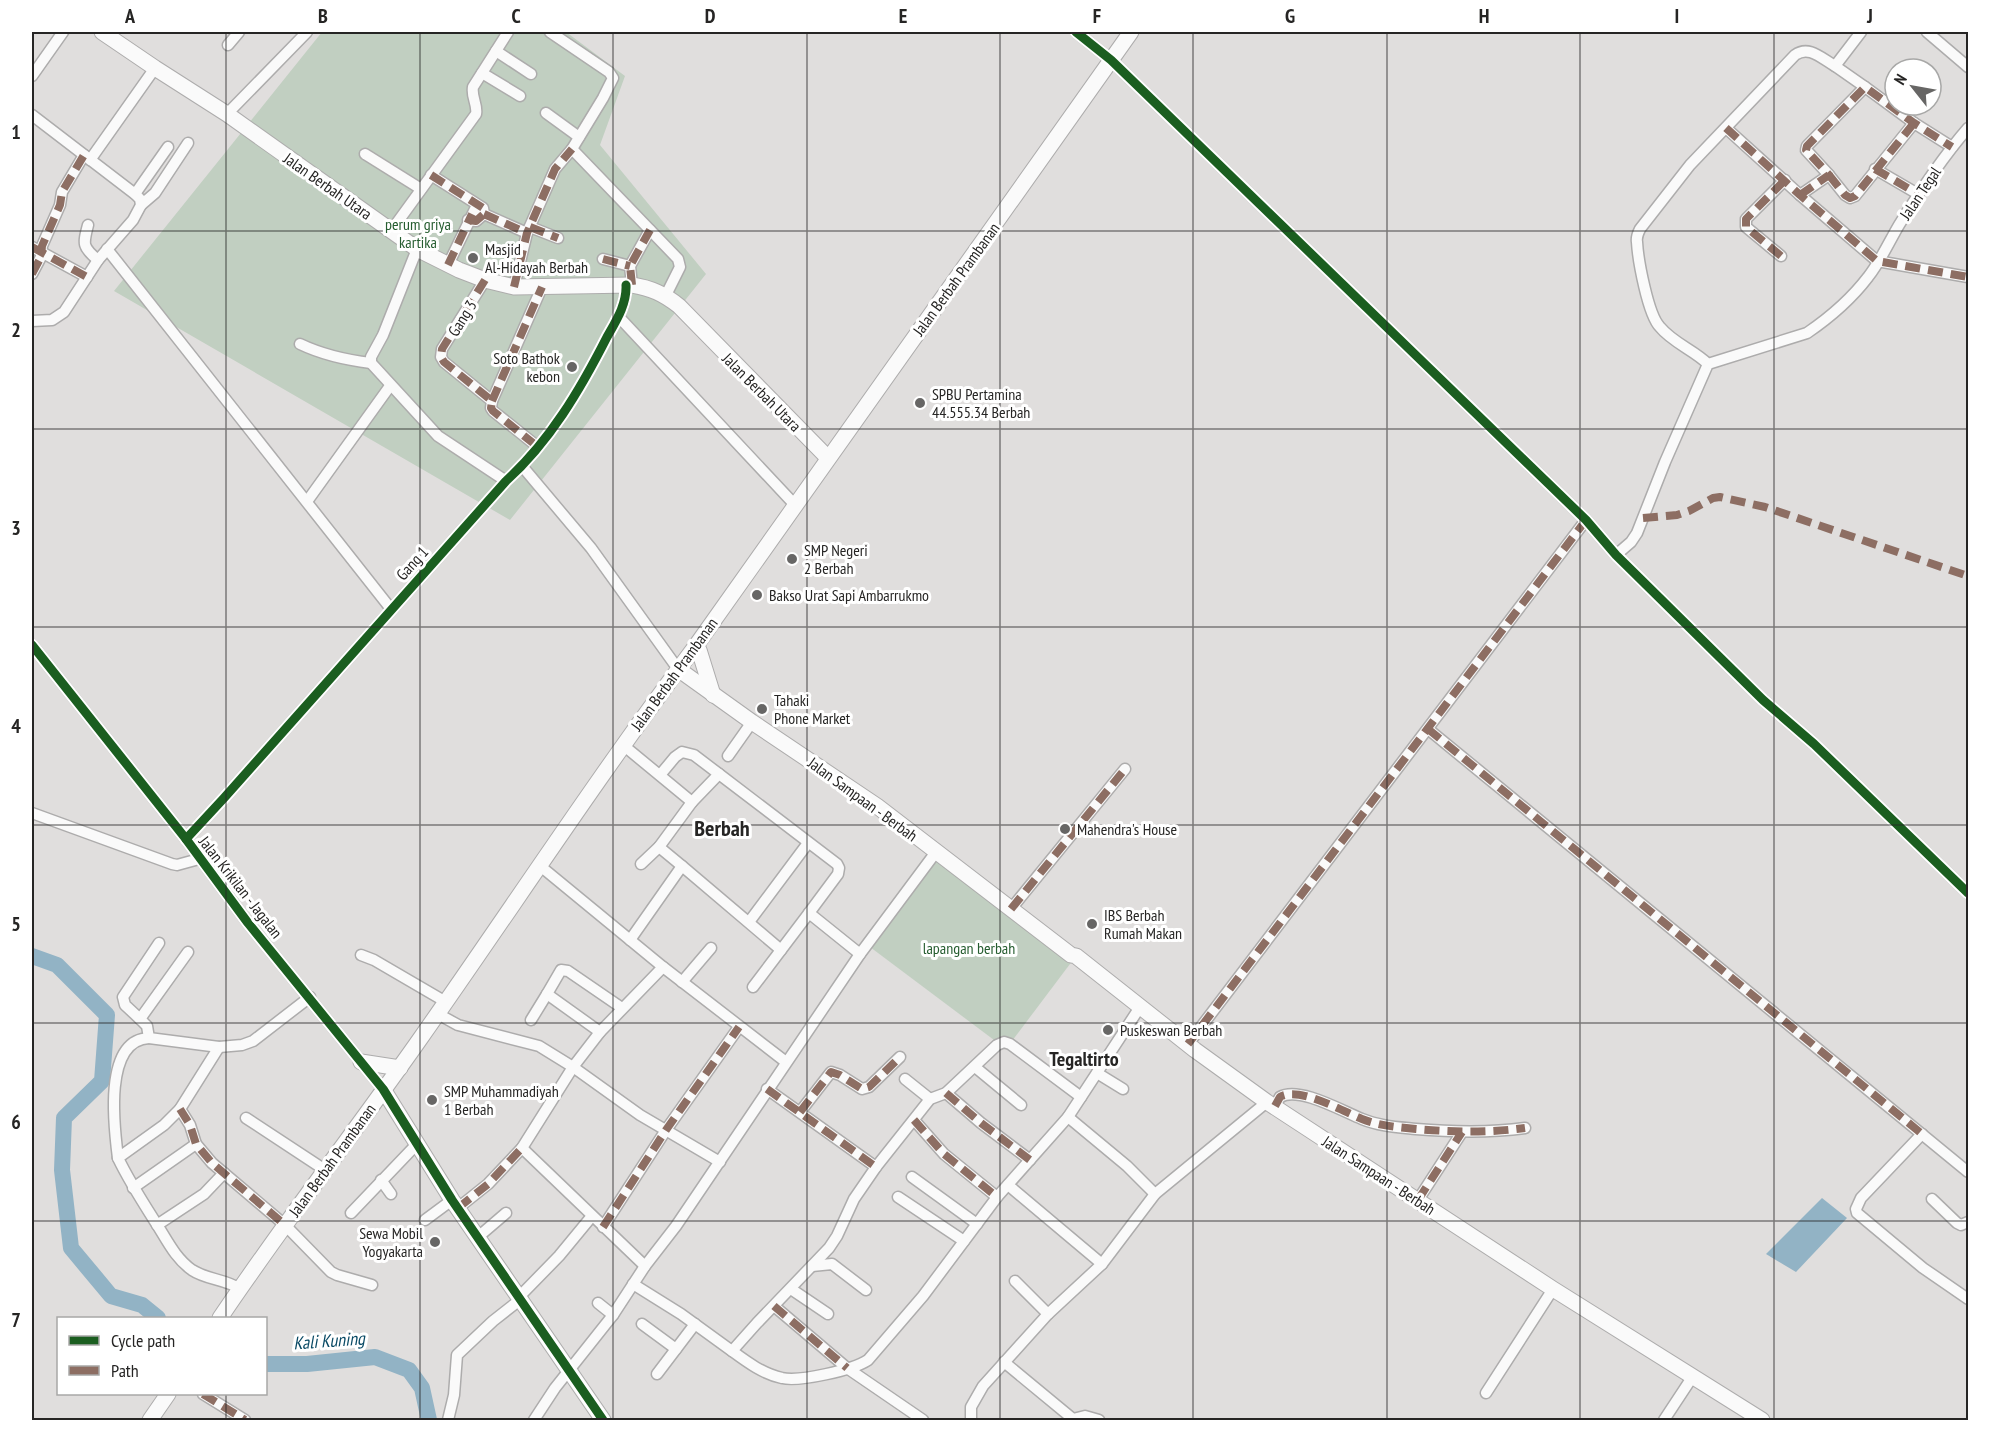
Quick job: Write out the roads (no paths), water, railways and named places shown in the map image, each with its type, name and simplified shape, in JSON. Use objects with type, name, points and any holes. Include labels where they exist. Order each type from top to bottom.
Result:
[{"type":"main road","name":"Jalan Berbah Utara","points":[[102,32],[227,114],[417,249],[448,265],[485,280],[514,287],[629,285],[648,287],[666,296],[679,306],[828,458]]},
{"type":"main road","name":"Jalan Berbah Prambanan","points":[[221,1317],[400,1068],[623,745],[696,646],[1131,32]]},
{"type":"main road","points":[[696,646],[712,694]]},
{"type":"main road","name":"Jalan Sampaan - Berbah","points":[[678,669],[752,722],[840,780],[1071,955],[1076,956],[1188,1044],[1271,1104],[1553,1289],[1762,1420]]},
{"type":"main road","points":[[361,1062],[400,1068]]},
{"type":"main road","points":[[383,1089],[455,1204],[603,1420]]},
{"type":"main road","points":[[150,1420],[167,1395]]},
{"type":"street","points":[[32,76],[63,32]]},
{"type":"street","points":[[228,45],[239,32]]},
{"type":"street","points":[[227,114],[307,32]]},
{"type":"street","points":[[391,231],[476,114],[473,87],[508,32]]},
{"type":"street","points":[[514,287],[529,230],[555,169],[572,149],[613,78],[609,72],[550,32]]},
{"type":"street","points":[[1076,32],[1111,60],[1586,519],[1616,555],[1763,700],[1814,744],[1968,893]]},
{"type":"street","points":[[1835,66],[1861,32]]},
{"type":"street","points":[[1927,32],[1968,67]]},
{"type":"street","points":[[1616,555],[1631,542],[1708,364],[1670,338],[1652,317],[1636,242],[1640,229],[1690,165],[1794,55],[1802,50],[1808,50],[1835,66],[1914,123],[1952,147]]},
{"type":"street","points":[[496,51],[531,74]]},
{"type":"street","points":[[36,249],[60,205],[62,192],[155,68]]},
{"type":"street","points":[[482,73],[520,96]]},
{"type":"street","points":[[1865,87],[1807,146],[1806,150],[1845,195],[1850,198],[1855,196],[1914,123]]},
{"type":"street","points":[[546,112],[579,137]]},
{"type":"street","points":[[32,115],[135,194],[140,199],[141,205]]},
{"type":"street","points":[[1726,128],[1877,261],[1968,276]]},
{"type":"street","name":"Jalan Tegal","points":[[1708,364],[1807,333],[1859,288],[1870,275],[1918,194],[1968,128]]},
{"type":"street","points":[[32,321],[57,318],[64,312],[98,260],[133,220],[141,205],[151,197],[188,143]]},
{"type":"street","points":[[135,194],[168,147]]},
{"type":"street","points":[[572,149],[678,259],[680,267],[666,296]]},
{"type":"street","points":[[365,154],[421,189]]},
{"type":"street","points":[[1875,169],[1918,194]]},
{"type":"street","points":[[431,175],[483,208],[484,214]]},
{"type":"street","points":[[1800,195],[1829,175]]},
{"type":"street","points":[[1781,256],[1746,227],[1744,222],[1785,180]]},
{"type":"street","points":[[448,265],[477,204]]},
{"type":"street","points":[[484,214],[558,238]]},
{"type":"street","points":[[468,220],[476,221],[484,214]]},
{"type":"street","points":[[88,225],[84,242],[86,250],[98,260]]},
{"type":"street","points":[[629,285],[630,266],[650,230]]},
{"type":"street","points":[[32,273],[41,257],[36,249]]},
{"type":"street","points":[[36,249],[87,277]]},
{"type":"street","points":[[107,249],[391,609]]},
{"type":"street","points":[[417,249],[383,335],[371,357],[371,363],[390,387],[438,436],[506,481]]},
{"type":"street","points":[[603,260],[630,266]]},
{"type":"street","name":"Gang 3","points":[[485,280],[442,349],[441,357],[444,362],[492,401]]},
{"type":"street","name":"Gang 1","points":[[186,839],[506,481],[522,466],[564,415],[618,316],[629,285]]},
{"type":"street","points":[[538,447],[493,411],[490,405],[542,287]]},
{"type":"street","points":[[618,316],[795,505]]},
{"type":"street","points":[[300,344],[314,351],[371,363]]},
{"type":"street","points":[[308,500],[390,387]]},
{"type":"street","points":[[522,466],[591,548],[678,669]]},
{"type":"street","points":[[1188,1044],[1586,519]]},
{"type":"street","name":"Jalan Krikilan - Jagalan","points":[[32,645],[186,839],[249,923],[383,1089]]},
{"type":"street","points":[[728,756],[752,722]]},
{"type":"street","points":[[1428,729],[1968,1172]]},
{"type":"street","points":[[623,745],[692,802]]},
{"type":"street","points":[[660,775],[682,752],[694,755],[837,864],[840,870],[753,987]]},
{"type":"street","points":[[1011,909],[1125,769]]},
{"type":"street","points":[[641,864],[659,847],[692,802],[719,774]]},
{"type":"street","points":[[32,813],[177,866],[199,859]]},
{"type":"street","points":[[749,922],[808,843]]},
{"type":"street","points":[[659,847],[781,950]]},
{"type":"street","points":[[534,1420],[676,1226],[860,954],[936,852]]},
{"type":"street","points":[[539,866],[663,967],[786,1062]]},
{"type":"street","points":[[630,940],[682,866]]},
{"type":"street","points":[[809,912],[860,954]]},
{"type":"street","points":[[149,1038],[147,1026],[125,1005],[123,997],[159,943]]},
{"type":"street","points":[[682,982],[711,948]]},
{"type":"street","points":[[140,1019],[188,952]]},
{"type":"street","points":[[361,955],[374,960],[442,1008],[458,1025],[539,1046],[573,1067],[640,1115],[720,1162]]},
{"type":"street","points":[[425,1220],[488,1184],[522,1148],[573,1067],[600,1032],[663,967]]},
{"type":"street","points":[[531,1020],[561,970],[564,969],[622,1008]]},
{"type":"street","points":[[547,994],[600,1032]]},
{"type":"street","points":[[240,1288],[230,1283],[210,1279],[192,1270],[171,1248],[133,1188],[118,1158],[113,1098],[117,1076],[121,1062],[133,1042],[139,1038],[219,1047],[242,1045],[253,1041],[310,997]]},
{"type":"street","points":[[633,1284],[695,1324],[754,1367],[783,1379],[816,1377],[859,1366],[886,1341],[923,1296],[997,1197],[1068,1117],[1140,1007]]},
{"type":"street","points":[[603,1227],[666,1130],[739,1027]]},
{"type":"street","points":[[732,1351],[829,1248],[854,1199],[876,1167],[930,1099],[946,1093],[997,1045],[1004,1042],[1010,1044],[1081,1097]]},
{"type":"street","points":[[118,1158],[164,1125],[180,1109],[219,1047]]},
{"type":"street","points":[[800,1112],[831,1072],[862,1089],[869,1087],[900,1058]]},
{"type":"street","points":[[975,1067],[1021,1105]]},
{"type":"street","points":[[1097,1072],[1123,1089]]},
{"type":"street","points":[[904,1079],[930,1099]]},
{"type":"street","points":[[767,1089],[876,1167]]},
{"type":"street","points":[[946,1093],[1030,1160]]},
{"type":"street","points":[[969,1419],[975,1397],[983,1386],[1048,1314],[1102,1264],[1155,1194],[1280,1097],[1293,1093],[1379,1125],[1462,1132],[1526,1128]]},
{"type":"street","points":[[180,1109],[190,1125],[196,1144],[224,1173],[285,1225],[331,1272],[372,1285]]},
{"type":"street","points":[[1068,1117],[1127,1166],[1155,1194]]},
{"type":"street","points":[[246,1118],[325,1170]]},
{"type":"street","points":[[914,1120],[945,1154],[997,1197]]},
{"type":"street","points":[[1418,1200],[1462,1132]]},
{"type":"street","points":[[1923,1134],[1862,1198],[1856,1209],[1857,1213],[1923,1268],[1968,1299]]},
{"type":"street","points":[[133,1188],[196,1144]]},
{"type":"street","points":[[351,1213],[416,1145]]},
{"type":"street","points":[[522,1148],[645,1266]]},
{"type":"street","points":[[157,1224],[204,1194],[224,1173]]},
{"type":"street","points":[[912,1177],[977,1224]]},
{"type":"street","points":[[381,1180],[391,1194]]},
{"type":"street","points":[[1008,1185],[1102,1264]]},
{"type":"street","points":[[898,1197],[964,1241]]},
{"type":"street","points":[[1932,1199],[1957,1223],[1961,1225],[1968,1222]]},
{"type":"street","points":[[478,1237],[506,1213]]},
{"type":"street","points":[[448,1420],[454,1395],[456,1359],[459,1352],[520,1298],[592,1216]]},
{"type":"street","points":[[812,1266],[832,1264],[866,1290]]},
{"type":"street","points":[[1015,1281],[1048,1314]]},
{"type":"street","points":[[791,1289],[828,1314]]},
{"type":"street","points":[[1486,1393],[1553,1289]]},
{"type":"street","points":[[598,1303],[613,1315]]},
{"type":"street","points":[[774,1306],[848,1368],[923,1420]]},
{"type":"street","points":[[642,1324],[676,1349]]},
{"type":"street","points":[[657,1374],[695,1324]]},
{"type":"street","points":[[1004,1362],[1073,1419],[1085,1416],[1099,1420]]},
{"type":"street","points":[[1664,1420],[1693,1376]]},
{"type":"street","points":[[205,1395],[245,1420]]},
{"type":"water","points":[[1822,1198],[1847,1218],[1796,1272],[1766,1254]]},
{"type":"waterway","name":"Kali Kuning","points":[[32,956],[57,965],[107,1015],[102,1081],[64,1118],[62,1170],[71,1248],[111,1296],[142,1305],[157,1317]]},
{"type":"waterway","name":"Kali Kuning","points":[[267,1364],[307,1364],[375,1357],[409,1370],[422,1388],[429,1420]]},
{"type":"place","name":"Masjid Al-Hidayah Berbah","points":[[473,258]]},
{"type":"place","name":"Soto Bathok kebon","points":[[572,367]]},
{"type":"place","name":"SPBU Pertamina 44.555.34 Berbah","points":[[920,403]]},
{"type":"place","name":"SMP Negeri 2 Berbah","points":[[792,559]]},
{"type":"place","name":"Bakso Urat Sapi Ambarrukmo","points":[[757,595]]},
{"type":"place","name":"Tahaki Phone Market","points":[[762,709]]},
{"type":"place","name":"Mahendra's House","points":[[1065,829]]},
{"type":"place","name":"IBS Berbah Rumah Makan","points":[[1092,924]]},
{"type":"place","name":"Puskeswan Berbah","points":[[1108,1030]]},
{"type":"place","name":"SMP Muhammadiyah 1 Berbah","points":[[432,1100]]},
{"type":"place","name":"Sewa Mobil Yogyakarta","points":[[435,1242]]},
{"type":"district","name":"Berbah","points":[[722,828]]},
{"type":"district","name":"Tegaltirto","points":[[1084,1059]]},
{"type":"park label","name":"perum griya kartika","points":[[418,233]]},
{"type":"park label","name":"lapangan berbah","points":[[969,948]]}]
